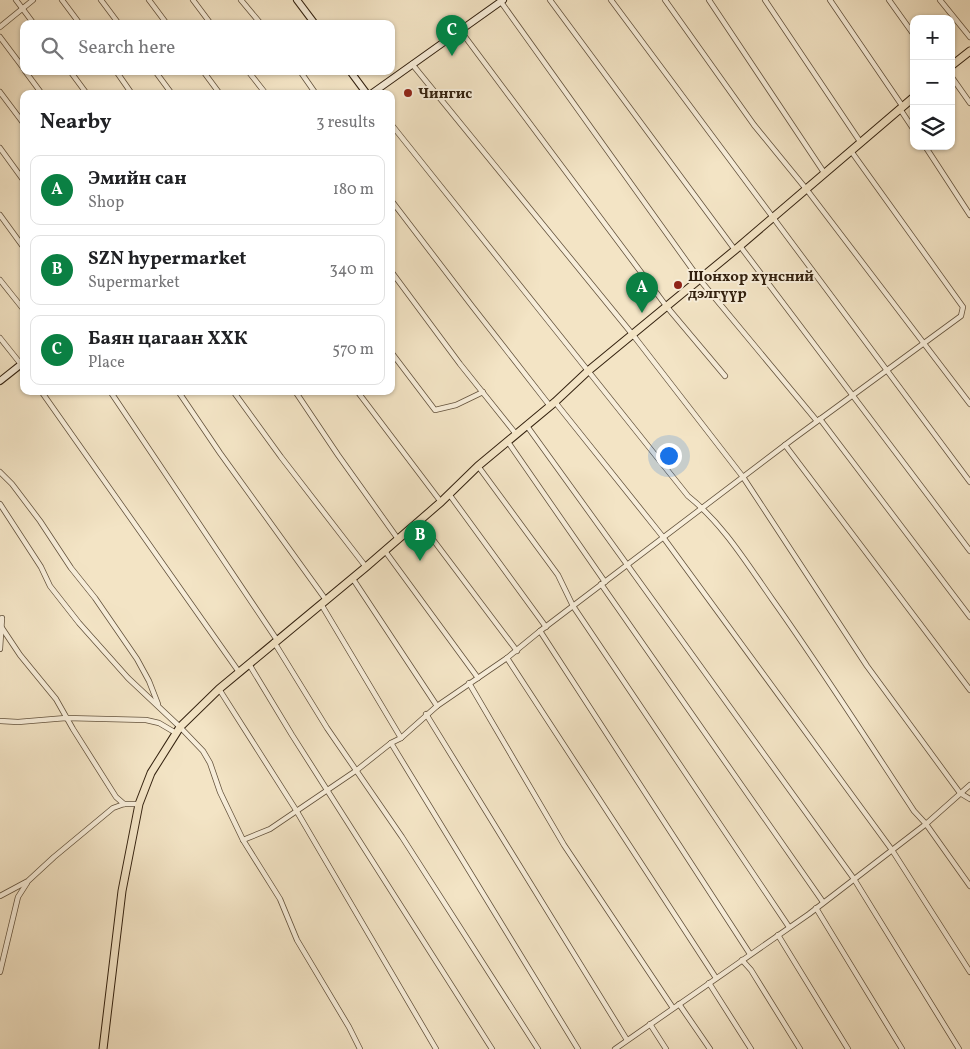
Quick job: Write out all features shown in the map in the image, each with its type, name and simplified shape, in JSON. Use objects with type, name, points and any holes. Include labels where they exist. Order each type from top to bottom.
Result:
[{"type":"main road","points":[[297,0],[312,20]]},
{"type":"main road","points":[[375,90],[502,1]]},
{"type":"main road","points":[[955,63],[970,50]]},
{"type":"main road","points":[[353,75],[366,90]]},
{"type":"main road","points":[[103,1049],[122,891],[139,804],[151,773],[178,730],[219,689],[275,641],[353,579],[442,502],[478,466],[553,404],[588,371],[774,218],[910,101]]},
{"type":"main road","points":[[0,381],[20,367]]},
{"type":"street","points":[[16,0],[31,20]]},
{"type":"street","points":[[0,27],[33,0]]},
{"type":"street","points":[[62,0],[77,20]]},
{"type":"street","points":[[101,0],[116,20]]},
{"type":"street","points":[[149,0],[164,20]]},
{"type":"street","points":[[193,0],[208,20]]},
{"type":"street","points":[[241,0],[258,20]]},
{"type":"street","points":[[550,0],[970,550]]},
{"type":"street","points":[[611,0],[970,482]]},
{"type":"street","points":[[665,0],[754,125],[807,190],[970,404]]},
{"type":"street","points":[[709,0],[825,174]]},
{"type":"street","points":[[765,0],[861,143]]},
{"type":"street","points":[[830,0],[910,123]]},
{"type":"street","points":[[889,0],[910,29]]},
{"type":"street","points":[[940,0],[970,37]]},
{"type":"street","points":[[502,1],[700,280],[818,420],[970,618]]},
{"type":"street","points":[[460,30],[667,307],[725,376]]},
{"type":"street","points":[[0,37],[20,63]]},
{"type":"street","points":[[412,64],[633,335],[743,477],[867,666],[960,793],[970,799]]},
{"type":"street","points":[[29,75],[39,90]]},
{"type":"street","points":[[73,75],[84,90]]},
{"type":"street","points":[[119,75],[129,90]]},
{"type":"street","points":[[158,75],[169,90]]},
{"type":"street","points":[[206,75],[217,90]]},
{"type":"street","points":[[251,75],[263,90]]},
{"type":"street","points":[[303,75],[313,90]]},
{"type":"street","points":[[955,82],[970,103]]},
{"type":"street","points":[[0,92],[20,119]]},
{"type":"street","points":[[395,129],[688,496],[704,508],[721,528],[801,639],[914,811],[926,824],[970,886]]},
{"type":"street","points":[[0,148],[20,176]]},
{"type":"street","points":[[928,150],[970,215]]},
{"type":"street","points":[[243,840],[270,829],[401,738],[426,714],[517,651],[540,631],[818,420],[961,316],[964,307],[851,151]]},
{"type":"street","points":[[395,205],[472,306],[663,537],[892,850],[970,972]]},
{"type":"street","points":[[0,215],[20,242]]},
{"type":"street","points":[[395,276],[516,434]]},
{"type":"street","points":[[0,280],[20,305]]},
{"type":"street","points":[[0,338],[20,361]]},
{"type":"street","points":[[395,357],[435,410],[456,405],[483,392]]},
{"type":"street","points":[[43,395],[239,672]]},
{"type":"street","points":[[113,395],[275,641],[327,728],[406,842],[538,1049]]},
{"type":"street","points":[[181,395],[324,602],[401,738]]},
{"type":"street","points":[[236,395],[366,567]]},
{"type":"street","points":[[298,395],[398,539]]},
{"type":"street","points":[[360,395],[442,502]]},
{"type":"street","points":[[526,426],[854,878],[960,1049]]},
{"type":"street","points":[[508,442],[823,902]]},
{"type":"street","points":[[785,445],[970,690]]},
{"type":"street","points":[[478,466],[558,574],[573,606],[789,928]]},
{"type":"street","points":[[0,472],[12,484],[40,521],[71,568],[95,598],[137,659],[149,680],[154,698],[160,708]]},
{"type":"street","points":[[449,494],[546,627]]},
{"type":"street","points":[[0,504],[50,586],[110,660],[160,708],[178,730],[203,751],[243,840],[280,900],[297,940],[360,1049]]},
{"type":"street","points":[[419,521],[517,651]]},
{"type":"street","points":[[385,551],[478,678]]},
{"type":"street","points":[[353,579],[437,706]]},
{"type":"street","points":[[0,649],[2,618]]},
{"type":"street","points":[[1,626],[20,655],[52,693],[116,797],[124,804]]},
{"type":"street","points":[[540,631],[750,954]]},
{"type":"street","points":[[507,658],[716,978]]},
{"type":"street","points":[[249,664],[492,1049]]},
{"type":"street","points":[[469,684],[564,846],[673,1008]]},
{"type":"street","points":[[219,689],[296,810],[436,1049]]},
{"type":"street","points":[[426,714],[627,1040]]},
{"type":"street","points":[[0,721],[18,722],[66,718],[146,720],[178,730]]},
{"type":"street","points":[[391,744],[578,1049]]},
{"type":"street","points":[[615,1049],[623,1047],[627,1040],[816,908],[926,824],[970,785]]},
{"type":"street","points":[[0,896],[28,881],[113,808],[124,804],[139,804]]},
{"type":"street","points":[[0,972],[17,902],[28,881]]},
{"type":"street","points":[[816,908],[902,1049]]},
{"type":"street","points":[[778,935],[848,1049]]},
{"type":"street","points":[[742,960],[751,970],[800,1049]]},
{"type":"street","points":[[709,983],[751,1049]]},
{"type":"street","points":[[679,1004],[710,1049]]},
{"type":"street","points":[[650,1024],[666,1049]]},
{"type":"place","name":"Баян цагаан ХХК","points":[[452,56]]},
{"type":"place","name":"Чингис","points":[[408,93]]},
{"type":"place","name":"Шонхор хүнсний дэлгүүр","points":[[678,285]]},
{"type":"place","name":"Эмийн сан","points":[[642,313]]},
{"type":"place","name":"SZN hypermarket","points":[[420,561]]}]
